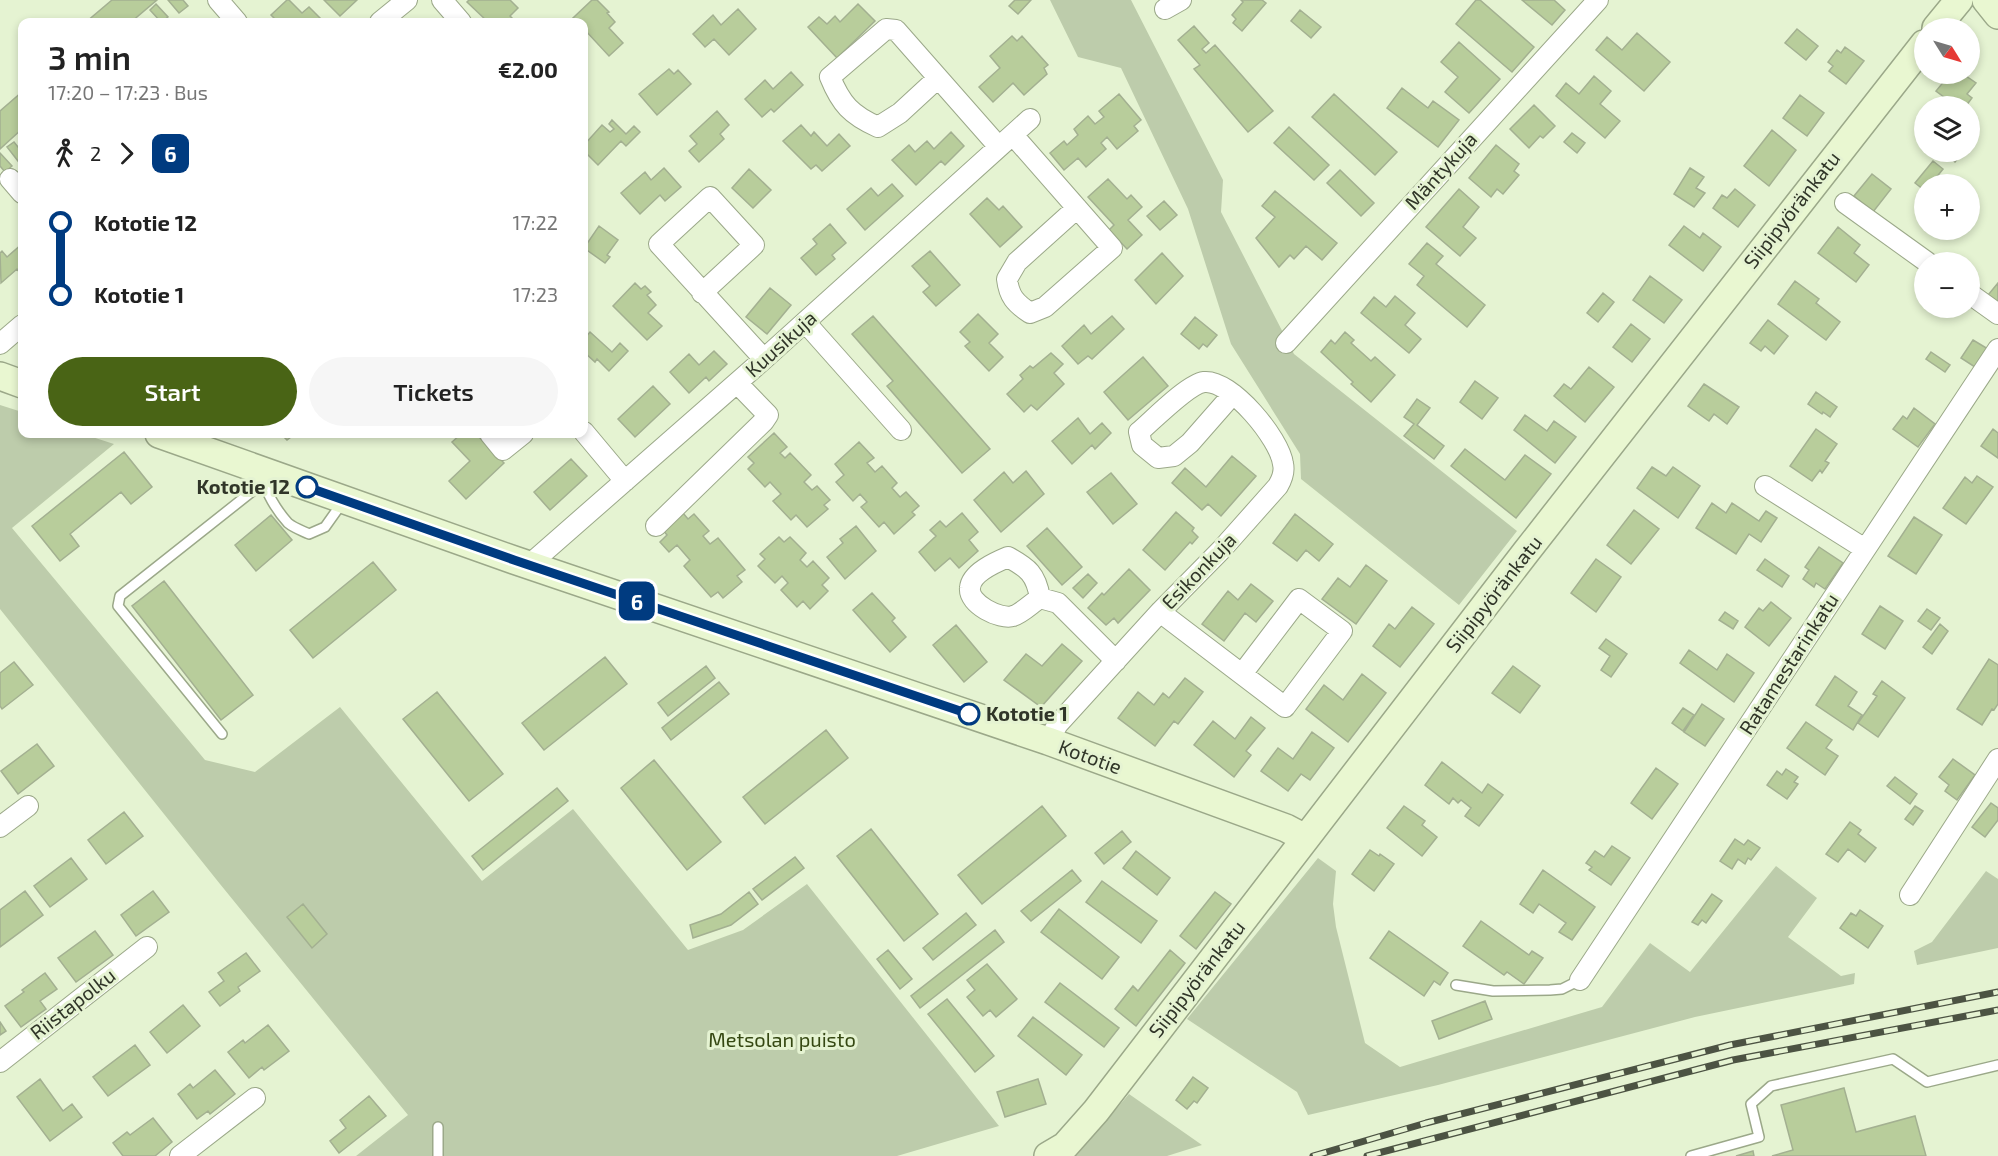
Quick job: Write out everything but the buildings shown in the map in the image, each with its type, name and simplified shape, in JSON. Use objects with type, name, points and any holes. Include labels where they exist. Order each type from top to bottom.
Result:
[{"type":"street","points":[[218,0],[234,18]]},
{"type":"street","points":[[385,18],[407,0]]},
{"type":"street","points":[[442,0],[458,18]]},
{"type":"street","name":"Mäntykuja","points":[[1286,343],[1598,0]]},
{"type":"street","points":[[1944,18],[1959,0]]},
{"type":"street","points":[[1986,0],[1998,15]]},
{"type":"street","points":[[938,78],[900,113],[878,127],[858,118],[839,98],[830,77],[886,29],[896,30],[938,78],[1077,208],[1112,248],[1045,308],[1030,313],[1017,305],[1009,294],[1007,279],[1017,262],[1077,208]]},
{"type":"street","name":"Siipipyöränkatu","points":[[1057,1151],[1096,1111],[1533,542],[1914,57]]},
{"type":"street","name":"Kuusikuja","points":[[529,565],[764,359],[1030,119]]},
{"type":"street","points":[[702,293],[754,245],[710,197],[659,244],[702,293],[764,359]]},
{"type":"street","points":[[1845,203],[1914,253]]},
{"type":"street","points":[[1980,301],[1998,314]]},
{"type":"street","points":[[805,322],[901,430]]},
{"type":"street","points":[[0,344],[18,328]]},
{"type":"street","name":"Ratamestarinkatu","points":[[1580,980],[1998,349]]},
{"type":"street","points":[[0,376],[18,383]]},
{"type":"street","name":"Esikonkuja","points":[[1048,741],[1058,724],[1278,486],[1283,476],[1283,464],[1276,445],[1256,417],[1233,394],[1223,386],[1204,382],[1190,388],[1139,432],[1142,445],[1158,458],[1174,456],[1190,443],[1233,394]]},
{"type":"street","points":[[656,526],[768,415],[737,383]]},
{"type":"street","points":[[588,437],[625,481]]},
{"type":"street","name":"Kototie","points":[[169,438],[263,477],[344,500],[1048,741],[1286,828],[1305,838]]},
{"type":"street","points":[[494,438],[504,450],[518,438]]},
{"type":"street","points":[[1765,486],[1865,549]]},
{"type":"street","points":[[1040,598],[1058,603],[1116,661]]},
{"type":"street","points":[[1160,612],[1285,707],[1342,631],[1299,599],[1242,674]]},
{"type":"street","points":[[1910,895],[1998,759]]},
{"type":"street","points":[[0,827],[28,806]]},
{"type":"street","name":"Riistapolku","points":[[0,1062],[147,947]]},
{"type":"street","points":[[180,1156],[255,1098]]},
{"type":"lane","points":[[222,734],[118,606],[120,596],[263,477],[274,504],[289,523],[309,534],[325,527],[344,500]]},
{"type":"lane","points":[[1456,985],[1493,991],[1550,990],[1562,989],[1580,980]]},
{"type":"lane","points":[[1691,1156],[1759,1137],[1751,1104],[1771,1086],[1893,1059],[1927,1082],[1998,1065]]},
{"type":"lane","points":[[438,1127],[438,1156]]},
{"type":"green space","points":[[1050,0],[1131,0],[1223,180],[1221,212],[1294,354],[1517,531],[1459,605],[1301,479],[1300,454],[1231,344],[1188,209],[1121,68],[1078,57]]},
{"type":"green space","name":"Metsolan puisto","points":[[0,405],[18,411],[18,438],[95,438],[114,444],[12,528],[205,760],[255,772],[340,707],[482,881],[573,809],[688,950],[743,930],[807,884],[999,1126],[897,1156],[356,1156],[408,1115],[0,609]]},
{"type":"green space","points":[[1318,858],[1336,871],[1333,904],[1336,927],[1365,1043],[1400,1067],[1602,1007],[1650,943],[1690,972],[1776,866],[1817,898],[1788,937],[1841,976],[1855,973],[1854,984],[1695,1017],[1438,1085],[1308,1115],[1297,1092],[1187,1019]]},
{"type":"green space","points":[[1986,871],[1998,879],[1998,948],[1917,965],[1914,951],[1932,942]]},
{"type":"green space","points":[[1129,1094],[1202,1145],[1167,1156],[1076,1156]]},
{"type":"railway","points":[[1313,1156],[1426,1123],[1730,1045],[1998,992]]},
{"type":"railway","points":[[1367,1156],[1733,1060],[1998,1010]]},
{"type":"bus line","name":"6","points":[[307,487],[514,560],[969,714]]},
{"type":"place","name":"Kototie 12","points":[[307,487]]},
{"type":"place","name":"Kototie 1","points":[[969,714]]}]
